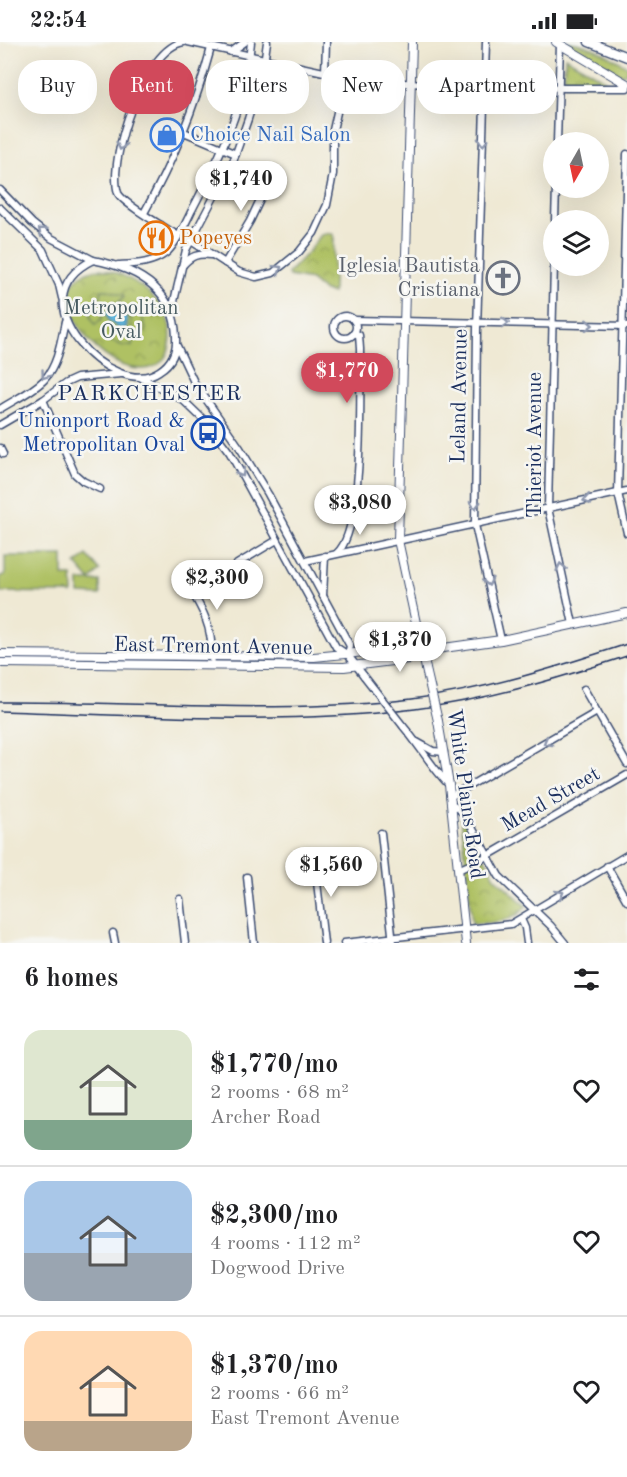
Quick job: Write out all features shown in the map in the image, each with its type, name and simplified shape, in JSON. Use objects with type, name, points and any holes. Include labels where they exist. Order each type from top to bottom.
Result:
[{"type":"highway","points":[[589,42],[627,56]]},
{"type":"highway","points":[[605,42],[627,56]]},
{"type":"main road","name":"White Plains Road","points":[[412,42],[398,540],[444,752],[466,943]]},
{"type":"main road","points":[[558,43],[627,86]]},
{"type":"main road","name":"East Tremont Avenue","points":[[212,661],[348,655],[406,648],[422,651],[501,640],[627,613]]},
{"type":"main road","name":"East Tremont Avenue","points":[[0,663],[91,659],[356,666],[408,659],[422,651]]},
{"type":"main road","name":"East Tremont Avenue","points":[[0,654],[55,659]]},
{"type":"main road","points":[[13,654],[13,663]]},
{"type":"street","points":[[177,235],[125,201],[118,193],[118,161],[130,110],[145,78],[163,52],[174,44],[186,42],[321,71]]},
{"type":"street","points":[[231,52],[245,42]]},
{"type":"street","points":[[0,190],[32,223],[51,238],[93,260],[117,265],[142,264],[163,254],[177,235],[223,149],[238,107],[251,42]]},
{"type":"street","points":[[267,42],[248,119],[236,154],[186,250],[172,310],[177,345],[194,382],[240,448],[268,494],[351,646],[348,655]]},
{"type":"street","points":[[325,60],[326,42]]},
{"type":"street","name":"Leland Avenue","points":[[486,42],[486,60]]},
{"type":"street","points":[[557,132],[558,43]]},
{"type":"street","points":[[144,213],[170,165],[184,132],[199,92],[211,48]]},
{"type":"street","points":[[405,83],[417,83]]},
{"type":"street","points":[[559,88],[627,86]]},
{"type":"street","points":[[191,241],[247,275],[261,277],[273,273],[291,260],[314,233],[322,217],[333,174],[333,130],[337,114]]},
{"type":"street","name":"Leland Avenue","points":[[484,114],[475,525],[501,640]]},
{"type":"street","points":[[184,132],[236,154]]},
{"type":"street","points":[[627,154],[625,326],[618,493],[627,532]]},
{"type":"street","points":[[225,263],[250,221],[274,170]]},
{"type":"street","points":[[0,208],[43,250],[59,285],[65,322],[58,354],[45,379],[0,409]]},
{"type":"street","points":[[161,225],[164,236],[163,254]]},
{"type":"street","points":[[183,265],[190,257],[214,256]]},
{"type":"street","points":[[63,302],[72,274],[93,260]]},
{"type":"street","points":[[117,265],[148,281],[172,310]]},
{"type":"street","name":"Thieriot Avenue","points":[[554,276],[548,508],[573,624]]},
{"type":"street","points":[[354,320],[356,326],[354,333],[342,338],[337,334],[334,328],[335,322],[340,317],[347,316],[354,320],[625,326]]},
{"type":"street","points":[[65,322],[92,357],[102,365],[140,377],[179,397],[197,411],[230,454],[336,647],[348,655],[404,726],[429,763],[449,785]]},
{"type":"street","points":[[336,554],[343,548],[346,540],[357,493],[360,349],[359,335],[354,333]]},
{"type":"street","points":[[140,377],[156,374],[162,369],[173,356],[177,345]]},
{"type":"street","points":[[0,425],[43,400],[57,388],[77,378],[126,374]]},
{"type":"street","points":[[43,400],[75,474],[83,481],[100,489]]},
{"type":"street","points":[[230,454],[240,448]]},
{"type":"street","points":[[305,561],[627,491]]},
{"type":"street","points":[[237,564],[277,540]]},
{"type":"street","points":[[323,597],[326,556]]},
{"type":"street","points":[[183,577],[208,622],[213,641],[212,661]]},
{"type":"street","points":[[584,689],[627,764]]},
{"type":"street","points":[[566,943],[499,876],[465,815],[451,801],[597,712]]},
{"type":"street","points":[[416,742],[433,751],[444,752]]},
{"type":"street","name":"Mead Street","points":[[459,870],[627,775]]},
{"type":"street","points":[[381,833],[393,940]]},
{"type":"street","points":[[344,943],[393,940],[508,925],[627,855]]},
{"type":"street","points":[[314,856],[324,943]]},
{"type":"street","points":[[607,866],[627,901]]},
{"type":"street","points":[[247,877],[254,943]]},
{"type":"street","points":[[180,899],[185,943]]},
{"type":"street","points":[[521,919],[525,928],[526,943]]},
{"type":"street","points":[[113,933],[115,943]]},
{"type":"green space","points":[[565,42],[581,44],[605,54],[627,66],[627,72],[621,75]]},
{"type":"green space","points":[[565,57],[605,80],[605,84],[567,83],[564,80]]},
{"type":"green space","points":[[329,233],[334,235],[333,293],[324,291],[311,280],[289,276],[288,273],[321,235]]},
{"type":"green space","name":"Metropolitan Oval","points":[[100,269],[129,278],[154,298],[163,311],[169,324],[171,339],[167,354],[156,365],[141,369],[122,365],[104,355],[89,340],[77,322],[70,304],[71,288],[80,276]]},
{"type":"green space","points":[[102,290],[108,290],[124,297],[118,303],[106,304],[100,298]]},
{"type":"green space","points":[[97,302],[103,308],[102,318],[95,325],[91,317],[90,305]]},
{"type":"green space","points":[[136,313],[141,313],[146,330],[138,335],[132,329],[131,317]]},
{"type":"green space","points":[[118,332],[129,333],[134,338],[132,346],[110,341]]},
{"type":"green space","points":[[87,555],[100,571],[90,580],[76,564]]},
{"type":"green space","points":[[5,556],[63,556],[63,576],[72,576],[73,593],[0,592],[0,576],[5,575]]},
{"type":"green space","points":[[79,581],[100,581],[100,595],[79,594]]},
{"type":"green space","points":[[461,816],[495,877],[526,906],[516,916],[494,922],[472,923]]},
{"type":"water","points":[[111,307],[124,314],[127,320],[126,328],[118,328],[109,321],[106,313]]},
{"type":"railway","points":[[0,702],[258,707],[361,704],[440,695],[494,684],[627,644]]},
{"type":"railway","points":[[0,711],[208,718],[363,714],[415,709],[469,700],[548,681],[627,656]]},
{"type":"place","name":"Choice Nail Salon","points":[[167,135]]},
{"type":"place","name":"Popeyes","points":[[156,238]]},
{"type":"place","name":"Iglesia Bautista Cristiana","points":[[503,278]]},
{"type":"place","name":"Unionport Road & Metropolitan Oval","points":[[208,433]]},
{"type":"district","name":"PARKCHESTER","points":[[150,394]]}]
